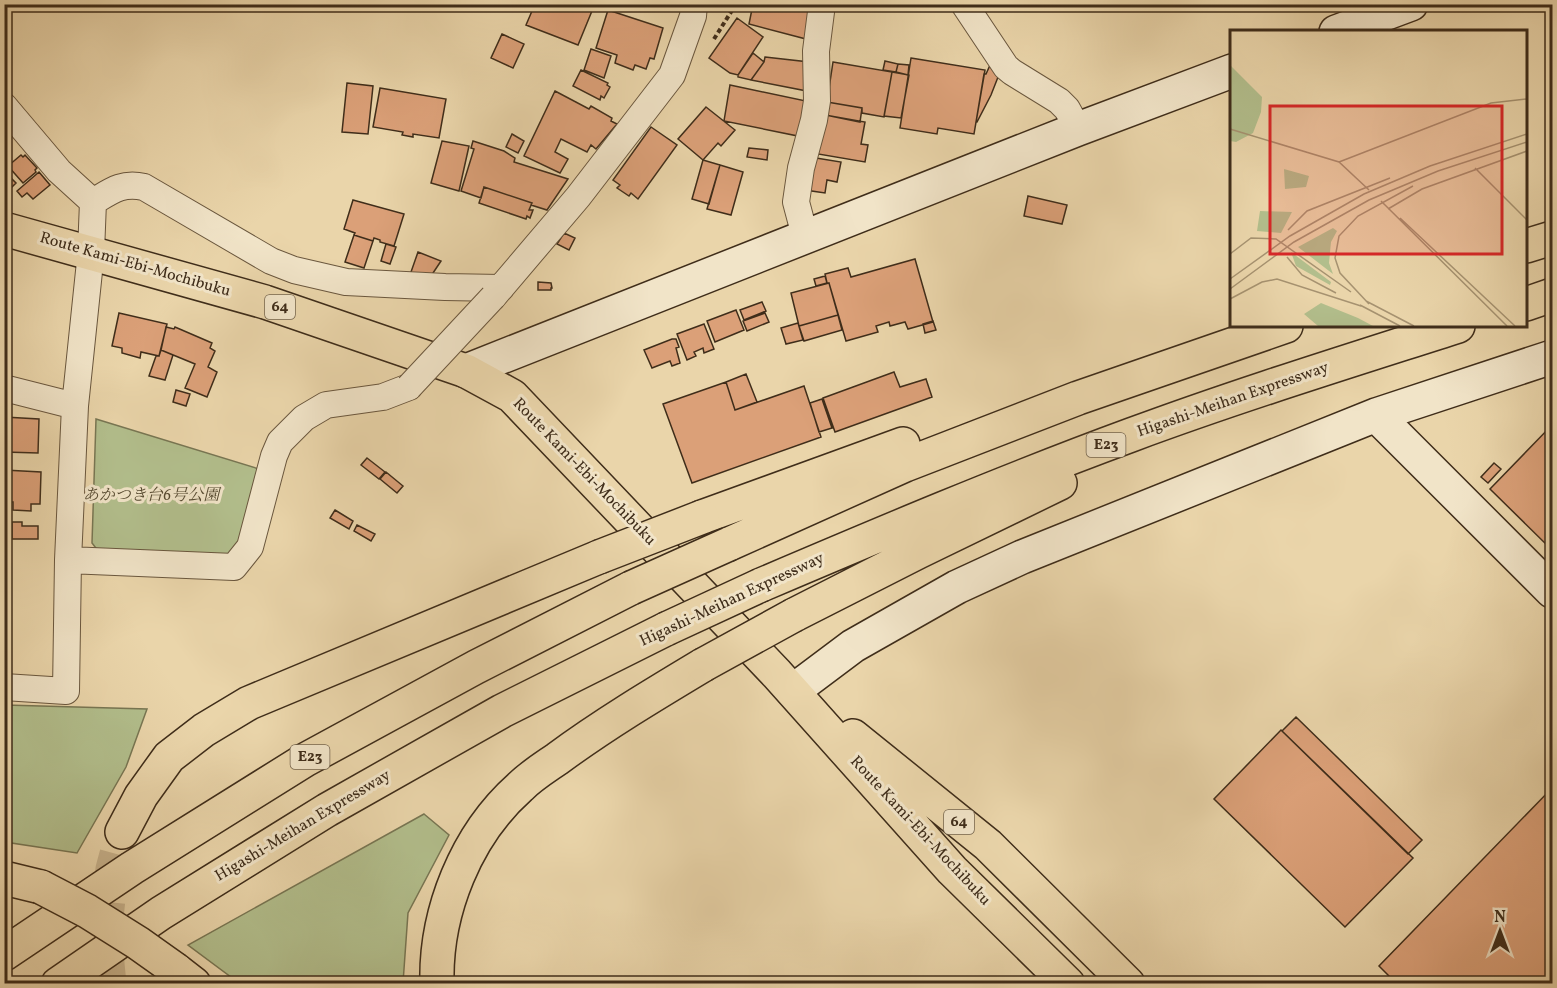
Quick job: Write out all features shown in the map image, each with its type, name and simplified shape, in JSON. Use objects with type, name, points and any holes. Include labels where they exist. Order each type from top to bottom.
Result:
[{"type":"main road","name":"Route Kami-Ebi-Mochibuku","points":[[4,229],[265,302],[466,371],[512,396],[789,685],[952,870],[1068,984]]},
{"type":"main road","points":[[1527,246],[1552,238]]},
{"type":"main road","points":[[1527,304],[1552,295]]},
{"type":"main road","points":[[122,832],[141,796],[169,757],[204,730],[249,702],[599,557],[702,517],[1029,398],[1239,327]]},
{"type":"main road","name":"E23","points":[[4,954],[132,868],[305,760],[476,667],[631,588],[905,465],[1078,398],[1283,327]]},
{"type":"main road","name":"Higashi-Meihan Expressway","points":[[58,984],[161,913],[327,810],[502,711],[666,629],[760,585],[949,505],[1099,447],[1306,374],[1455,327]]},
{"type":"main road","points":[[437,984],[436,967],[444,914],[460,868],[485,824],[520,787],[581,741],[703,665],[794,615],[918,552],[1067,480],[1306,374]]},
{"type":"main road","name":"Route Kami-Ebi-Mochibuku","points":[[789,685],[988,845],[1128,984]]},
{"type":"main road","points":[[4,878],[41,887],[96,916],[185,977]]},
{"type":"street","points":[[68,560],[234,567],[250,547],[273,456],[280,442],[304,418],[326,405],[383,397],[409,387],[497,292],[578,197],[672,75],[693,16],[694,4]]},
{"type":"street","points":[[805,236],[796,202],[801,168],[817,101],[816,51],[822,4]]},
{"type":"street","points":[[964,4],[1006,67],[1059,101],[1067,109],[1078,129]]},
{"type":"street","points":[[1341,30],[1411,4]]},
{"type":"street","points":[[466,371],[1078,129],[1230,72]]},
{"type":"street","points":[[4,106],[59,171],[93,202],[91,252],[75,406],[68,560],[66,691],[4,687]]},
{"type":"street","points":[[93,202],[123,186],[136,185],[144,187],[271,261],[294,270],[346,282],[497,292]]},
{"type":"street","points":[[789,685],[957,587],[1022,557],[1376,415],[1552,357]]},
{"type":"street","points":[[4,388],[75,406]]},
{"type":"street","points":[[1376,415],[1552,591]]},
{"type":"green space","name":"あかつき台6号公園","points":[[96,419],[259,469],[240,543],[227,555],[99,552],[92,543]]},
{"type":"green space","points":[[5,705],[147,709],[126,767],[77,853],[5,842]]},
{"type":"green space","points":[[424,814],[449,835],[408,913],[403,983],[239,983],[188,945]]},
{"type":"building","points":[[535,4],[594,6],[578,45],[526,25]]},
{"type":"building","points":[[753,4],[813,4],[806,39],[749,24]]},
{"type":"building","points":[[608,10],[663,28],[654,59],[650,58],[646,69],[635,65],[633,70],[615,63],[617,55],[596,48]]},
{"type":"building","points":[[737,18],[763,37],[738,75],[730,73],[709,58]]},
{"type":"building","points":[[502,34],[524,44],[513,68],[491,58]]},
{"type":"building","points":[[591,49],[611,56],[604,78],[584,70]]},
{"type":"building","points":[[753,53],[764,62],[751,80],[738,77],[738,75]]},
{"type":"building","points":[[765,57],[809,62],[807,91],[751,80]]},
{"type":"building","points":[[911,58],[985,70],[974,134],[938,128],[937,134],[900,128]]},
{"type":"building","points":[[885,61],[898,64],[896,72],[883,70]]},
{"type":"building","points":[[833,62],[892,72],[884,117],[862,113],[862,108],[827,102]]},
{"type":"building","points":[[991,63],[1000,72],[991,95],[976,122],[984,74]]},
{"type":"building","points":[[898,64],[909,65],[908,75],[896,72]]},
{"type":"building","points":[[581,70],[608,83],[610,87],[604,98],[601,96],[600,100],[573,86]]},
{"type":"building","points":[[892,72],[909,75],[901,118],[884,116]]},
{"type":"building","points":[[347,83],[373,86],[368,134],[342,132]]},
{"type":"building","points":[[730,85],[806,101],[798,136],[724,121]]},
{"type":"building","points":[[380,88],[446,99],[439,138],[413,134],[413,137],[402,135],[403,132],[373,127]]},
{"type":"building","points":[[555,91],[589,109],[591,106],[612,118],[611,121],[617,124],[596,149],[591,145],[587,152],[561,139],[555,152],[568,159],[560,173],[524,156]]},
{"type":"building","points":[[827,102],[862,108],[860,122],[825,115]]},
{"type":"building","points":[[706,107],[735,130],[721,146],[718,143],[703,160],[678,139]]},
{"type":"building","points":[[825,115],[865,122],[861,144],[868,145],[865,162],[818,154]]},
{"type":"building","points":[[651,127],[677,145],[638,199],[631,193],[629,196],[617,188],[620,185],[613,180]]},
{"type":"building","points":[[512,134],[524,141],[518,153],[506,147]]},
{"type":"building","points":[[442,141],[469,146],[459,191],[431,183]]},
{"type":"building","points":[[473,141],[504,151],[515,158],[514,162],[568,179],[547,210],[484,187],[481,198],[461,191],[474,149],[471,148]]},
{"type":"building","points":[[749,148],[768,150],[767,160],[747,157]]},
{"type":"building","points":[[21,155],[23,157],[25,155],[37,168],[36,172],[23,183],[8,166]]},
{"type":"building","points":[[810,157],[841,162],[837,182],[827,180],[825,193],[805,190]]},
{"type":"building","points":[[703,160],[720,165],[709,204],[692,199]]},
{"type":"building","points":[[720,165],[743,172],[731,215],[707,209]]},
{"type":"building","points":[[4,171],[16,183],[9,190],[4,189]]},
{"type":"building","points":[[39,172],[50,185],[33,199],[27,193],[22,197],[17,191]]},
{"type":"building","points":[[484,187],[532,203],[529,210],[533,210],[530,218],[527,216],[526,219],[479,203]]},
{"type":"building","points":[[1028,196],[1067,205],[1062,224],[1024,216]]},
{"type":"building","points":[[353,200],[404,214],[394,246],[374,238],[373,241],[354,235],[355,233],[344,229]]},
{"type":"building","points":[[564,233],[575,238],[569,250],[557,244]]},
{"type":"building","points":[[354,235],[373,241],[364,268],[345,262]]},
{"type":"building","points":[[386,244],[396,247],[390,264],[381,261]]},
{"type":"building","points":[[418,252],[441,261],[429,279],[411,272]]},
{"type":"building","points":[[915,259],[933,322],[908,329],[905,322],[890,326],[889,322],[876,326],[878,332],[846,341],[825,274],[848,268],[851,277]]},
{"type":"building","points":[[825,276],[827,283],[816,286],[814,279]]},
{"type":"building","points":[[538,282],[551,283],[551,290],[538,290]]},
{"type":"building","points":[[829,283],[838,315],[799,326],[791,293]]},
{"type":"building","points":[[762,302],[766,311],[744,320],[740,310]]},
{"type":"building","points":[[736,310],[744,330],[715,342],[707,321]]},
{"type":"building","points":[[119,313],[167,324],[159,356],[141,352],[140,358],[122,353],[122,348],[112,346]]},
{"type":"building","points":[[765,313],[769,322],[747,331],[743,321]]},
{"type":"building","points":[[838,315],[842,330],[804,341],[799,326]]},
{"type":"building","points":[[933,321],[936,330],[925,333],[923,324]]},
{"type":"building","points":[[798,323],[803,340],[786,344],[781,328]]},
{"type":"building","points":[[704,324],[714,349],[704,353],[703,348],[694,352],[696,356],[687,360],[677,334]]},
{"type":"building","points":[[166,327],[174,329],[175,327],[212,343],[210,348],[215,351],[208,367],[217,372],[207,397],[185,388],[195,364],[161,350]]},
{"type":"building","points":[[676,339],[679,347],[676,348],[680,363],[672,366],[670,361],[652,368],[644,350]]},
{"type":"building","points":[[161,350],[173,355],[165,380],[149,376],[156,356],[159,356]]},
{"type":"building","points":[[894,372],[900,387],[926,379],[932,397],[835,432],[823,398]]},
{"type":"building","points":[[746,374],[757,402],[735,410],[726,382]]},
{"type":"building","points":[[726,382],[735,410],[804,386],[821,437],[692,483],[663,404]]},
{"type":"building","points":[[176,390],[190,394],[186,406],[173,402]]},
{"type":"building","points":[[822,399],[832,428],[819,432],[810,403]]},
{"type":"building","points":[[4,417],[39,419],[38,453],[4,452]]},
{"type":"building","points":[[1552,425],[1552,550],[1490,489]]},
{"type":"building","points":[[367,458],[385,472],[379,479],[361,465]]},
{"type":"building","points":[[1494,463],[1501,469],[1488,483],[1481,477]]},
{"type":"building","points":[[4,470],[41,472],[40,504],[31,504],[31,511],[13,510],[13,502],[4,502]]},
{"type":"building","points":[[386,472],[403,486],[397,493],[380,479]]},
{"type":"building","points":[[335,510],[353,521],[349,529],[330,518]]},
{"type":"building","points":[[12,522],[22,522],[22,526],[38,526],[38,539],[12,539]]},
{"type":"building","points":[[357,525],[375,534],[371,541],[354,531]]},
{"type":"building","points":[[1296,717],[1422,840],[1408,854],[1282,731]]},
{"type":"building","points":[[1281,730],[1413,858],[1345,927],[1214,799]]},
{"type":"building","points":[[1552,788],[1552,984],[1397,984],[1379,966]]},
{"type":"tunnel","points":[[110,984],[107,918],[112,869],[122,832]]}]
